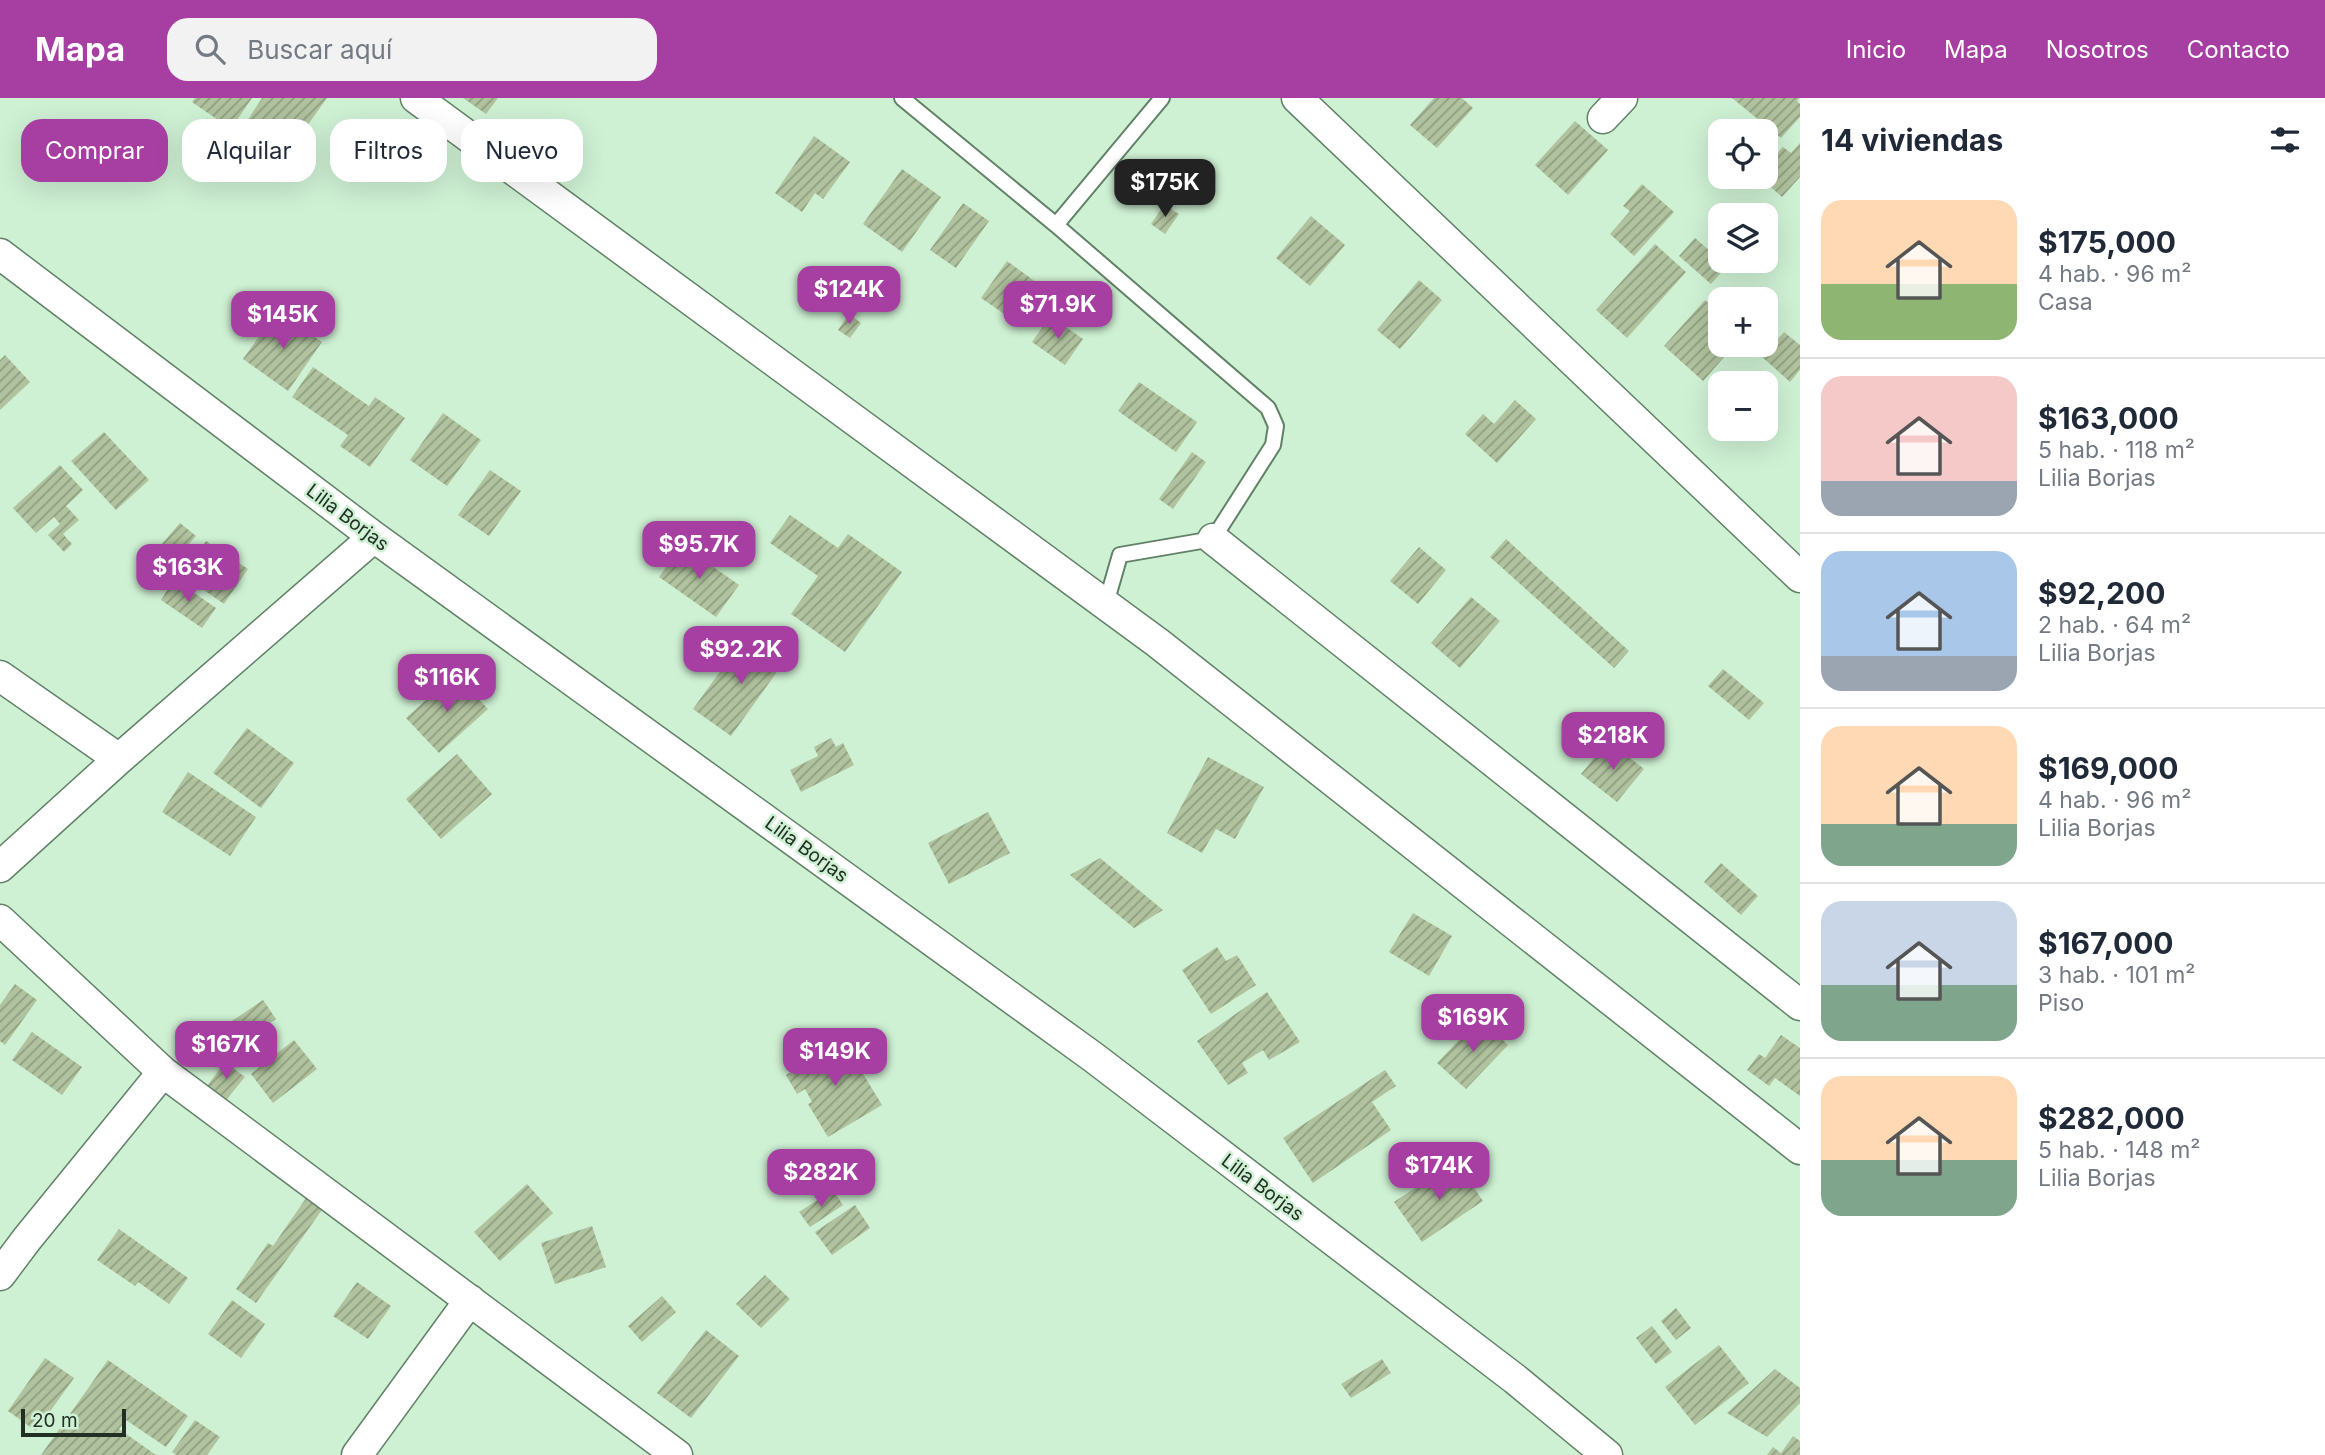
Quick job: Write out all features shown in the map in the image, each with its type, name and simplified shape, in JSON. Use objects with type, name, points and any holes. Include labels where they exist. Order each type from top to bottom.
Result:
[{"type":"street","points":[[416,98],[1168,652],[1800,1149]]},
{"type":"street","points":[[1297,98],[1795,562]]},
{"type":"street","name":"Lilia Borjas","points":[[0,254],[374,537],[1093,1057],[1516,1379],[1607,1455]]},
{"type":"street","points":[[0,867],[119,759],[374,537]]},
{"type":"street","points":[[1213,539],[1800,1005]]},
{"type":"street","points":[[0,676],[119,759]]},
{"type":"street","points":[[0,920],[163,1072],[677,1455]]},
{"type":"street","points":[[0,1275],[163,1072]]},
{"type":"street","points":[[357,1455],[470,1300]]},
{"type":"lane","points":[[902,98],[1056,225],[1268,408],[1276,426],[1273,445],[1213,539],[1120,555],[1105,607]]},
{"type":"lane","points":[[1056,225],[1162,98]]},
{"type":"building","points":[[195,98],[252,98],[238,119],[217,119],[192,102]]},
{"type":"building","points":[[262,98],[327,98],[312,119],[248,119]]},
{"type":"building","points":[[463,98],[498,98],[486,114]]},
{"type":"building","points":[[1434,98],[1462,98],[1473,108],[1437,148],[1410,125]]},
{"type":"building","points":[[1732,98],[1799,98],[1797,101],[1800,104],[1800,117],[1781,138],[1778,136],[1778,119],[1758,119]]},
{"type":"building","points":[[1575,121],[1608,150],[1568,195],[1535,165]]},
{"type":"building","points":[[814,136],[850,162],[823,199],[815,193],[802,212],[775,193]]},
{"type":"building","points":[[1800,143],[1800,177],[1782,197],[1773,189],[1778,189],[1778,152],[1783,147],[1791,153]]},
{"type":"building","points":[[902,169],[941,197],[902,252],[863,224]]},
{"type":"building","points":[[1642,184],[1674,212],[1634,256],[1610,234],[1630,211],[1623,206]]},
{"type":"building","points":[[963,203],[989,221],[956,268],[930,250]]},
{"type":"building","points":[[1164,205],[1179,214],[1165,234],[1151,224]]},
{"type":"building","points":[[1311,216],[1345,245],[1310,286],[1276,258]]},
{"type":"building","points":[[1695,238],[1708,249],[1708,273],[1721,273],[1711,284],[1679,256]]},
{"type":"building","points":[[1655,244],[1686,272],[1627,338],[1596,310]]},
{"type":"building","points":[[1007,261],[1044,288],[1019,324],[981,298]]},
{"type":"building","points":[[1419,280],[1442,300],[1400,349],[1377,330]]},
{"type":"building","points":[[1705,300],[1708,303],[1708,357],[1724,357],[1712,371],[1708,371],[1703,381],[1664,346]]},
{"type":"building","points":[[277,311],[322,342],[288,391],[243,359]]},
{"type":"building","points":[[849,314],[861,323],[850,338],[838,330]]},
{"type":"building","points":[[1050,316],[1083,339],[1065,365],[1032,342]]},
{"type":"building","points":[[1784,332],[1800,345],[1800,370],[1790,382],[1762,357],[1778,357],[1778,339]]},
{"type":"building","points":[[5,355],[30,382],[0,410],[0,360]]},
{"type":"building","points":[[313,367],[369,406],[375,397],[405,418],[370,467],[340,446],[348,435],[292,397]]},
{"type":"building","points":[[1139,382],[1197,422],[1176,452],[1118,411]]},
{"type":"building","points":[[1515,400],[1536,419],[1497,463],[1465,434],[1483,414],[1494,424]]},
{"type":"building","points":[[443,413],[481,440],[447,486],[410,460]]},
{"type":"building","points":[[104,432],[149,480],[116,510],[71,461]]},
{"type":"building","points":[[1192,452],[1206,462],[1173,509],[1159,499]]},
{"type":"building","points":[[60,465],[83,490],[66,506],[79,520],[63,534],[72,544],[64,552],[48,535],[60,524],[54,517],[36,533],[13,508]]},
{"type":"building","points":[[490,470],[521,491],[489,536],[458,515]]},
{"type":"building","points":[[790,515],[838,548],[848,534],[902,572],[845,652],[791,614],[818,576],[770,543]]},
{"type":"building","points":[[180,523],[196,536],[170,566],[154,553]]},
{"type":"building","points":[[1506,539],[1629,651],[1614,668],[1490,557]]},
{"type":"building","points":[[206,541],[248,569],[224,604],[182,575]]},
{"type":"building","points":[[682,545],[739,585],[716,617],[659,577]]},
{"type":"building","points":[[1419,547],[1446,570],[1418,604],[1390,581]]},
{"type":"building","points":[[174,579],[216,608],[202,628],[161,600]]},
{"type":"building","points":[[1471,597],[1500,621],[1460,668],[1431,643]]},
{"type":"building","points":[[786,632],[799,641],[731,736],[693,709],[737,648],[762,666]]},
{"type":"building","points":[[1723,669],[1764,703],[1749,720],[1708,686]]},
{"type":"building","points":[[455,674],[488,709],[439,753],[406,718]]},
{"type":"building","points":[[247,728],[294,763],[261,808],[213,773]]},
{"type":"building","points":[[831,738],[836,747],[843,743],[854,765],[801,792],[790,770],[818,756],[814,747]]},
{"type":"building","points":[[1608,741],[1644,769],[1617,802],[1581,774]]},
{"type":"building","points":[[457,754],[492,794],[441,839],[406,799]]},
{"type":"building","points":[[1208,757],[1264,787],[1235,839],[1216,829],[1202,853],[1167,833]]},
{"type":"building","points":[[188,772],[256,817],[230,856],[162,812]]},
{"type":"building","points":[[988,812],[1010,853],[949,884],[928,843]]},
{"type":"building","points":[[1100,858],[1163,910],[1134,928],[1070,875]]},
{"type":"building","points":[[1721,863],[1758,896],[1741,915],[1704,882]]},
{"type":"building","points":[[1413,913],[1452,936],[1429,976],[1389,952]]},
{"type":"building","points":[[1217,947],[1226,961],[1237,955],[1256,985],[1211,1014],[1182,970]]},
{"type":"building","points":[[15,984],[37,1000],[5,1045],[0,1041],[0,1005]]},
{"type":"building","points":[[1267,992],[1300,1042],[1269,1060],[1263,1050],[1242,1063],[1248,1073],[1228,1085],[1197,1041]]},
{"type":"building","points":[[263,1000],[276,1019],[226,1053],[213,1034]]},
{"type":"building","points":[[1480,1018],[1508,1045],[1466,1089],[1437,1063]]},
{"type":"building","points":[[32,1032],[82,1067],[62,1095],[12,1060]]},
{"type":"building","points":[[1781,1035],[1800,1048],[1800,1096],[1775,1078],[1769,1086],[1747,1070],[1759,1054],[1765,1058]]},
{"type":"building","points":[[294,1040],[317,1069],[273,1103],[251,1074]]},
{"type":"building","points":[[843,1041],[882,1105],[828,1137],[808,1104],[812,1102],[805,1089],[797,1094],[786,1075],[807,1063],[804,1059],[830,1043],[832,1048]]},
{"type":"building","points":[[225,1062],[245,1077],[226,1100],[207,1086]]},
{"type":"building","points":[[1385,1070],[1396,1086],[1372,1102],[1391,1130],[1313,1183],[1283,1138]]},
{"type":"building","points":[[1456,1161],[1483,1201],[1422,1242],[1394,1202]]},
{"type":"building","points":[[527,1184],[553,1213],[500,1261],[474,1232]]},
{"type":"building","points":[[313,1188],[329,1200],[256,1303],[236,1289],[268,1243],[273,1246]]},
{"type":"building","points":[[833,1190],[843,1205],[810,1227],[799,1212]]},
{"type":"building","points":[[855,1205],[870,1228],[832,1255],[815,1232]]},
{"type":"building","points":[[592,1226],[606,1267],[555,1284],[541,1243]]},
{"type":"building","points":[[119,1229],[188,1278],[169,1304],[138,1282],[135,1286],[97,1260]]},
{"type":"building","points":[[765,1275],[790,1299],[761,1328],[736,1304]]},
{"type":"building","points":[[357,1282],[391,1306],[368,1339],[333,1316]]},
{"type":"building","points":[[662,1296],[676,1312],[642,1342],[628,1326]]},
{"type":"building","points":[[232,1300],[265,1324],[241,1358],[208,1334]]},
{"type":"building","points":[[1676,1308],[1691,1328],[1676,1340],[1661,1321]]},
{"type":"building","points":[[1652,1326],[1672,1352],[1656,1364],[1636,1338]]},
{"type":"building","points":[[706,1330],[739,1356],[691,1418],[657,1393]]},
{"type":"building","points":[[1719,1345],[1749,1383],[1695,1425],[1665,1387]]},
{"type":"building","points":[[45,1358],[74,1378],[36,1431],[8,1411]]},
{"type":"building","points":[[1382,1359],[1391,1373],[1351,1398],[1341,1384]]},
{"type":"building","points":[[108,1360],[188,1416],[166,1447],[126,1420],[119,1429],[156,1455],[41,1455]]},
{"type":"building","points":[[1775,1369],[1800,1388],[1800,1403],[1767,1437],[1727,1413]]},
{"type":"building","points":[[195,1420],[220,1437],[207,1455],[177,1455],[172,1452]]},
{"type":"building","points":[[1793,1436],[1800,1441],[1800,1455],[1767,1455],[1773,1447],[1781,1453]]}]
